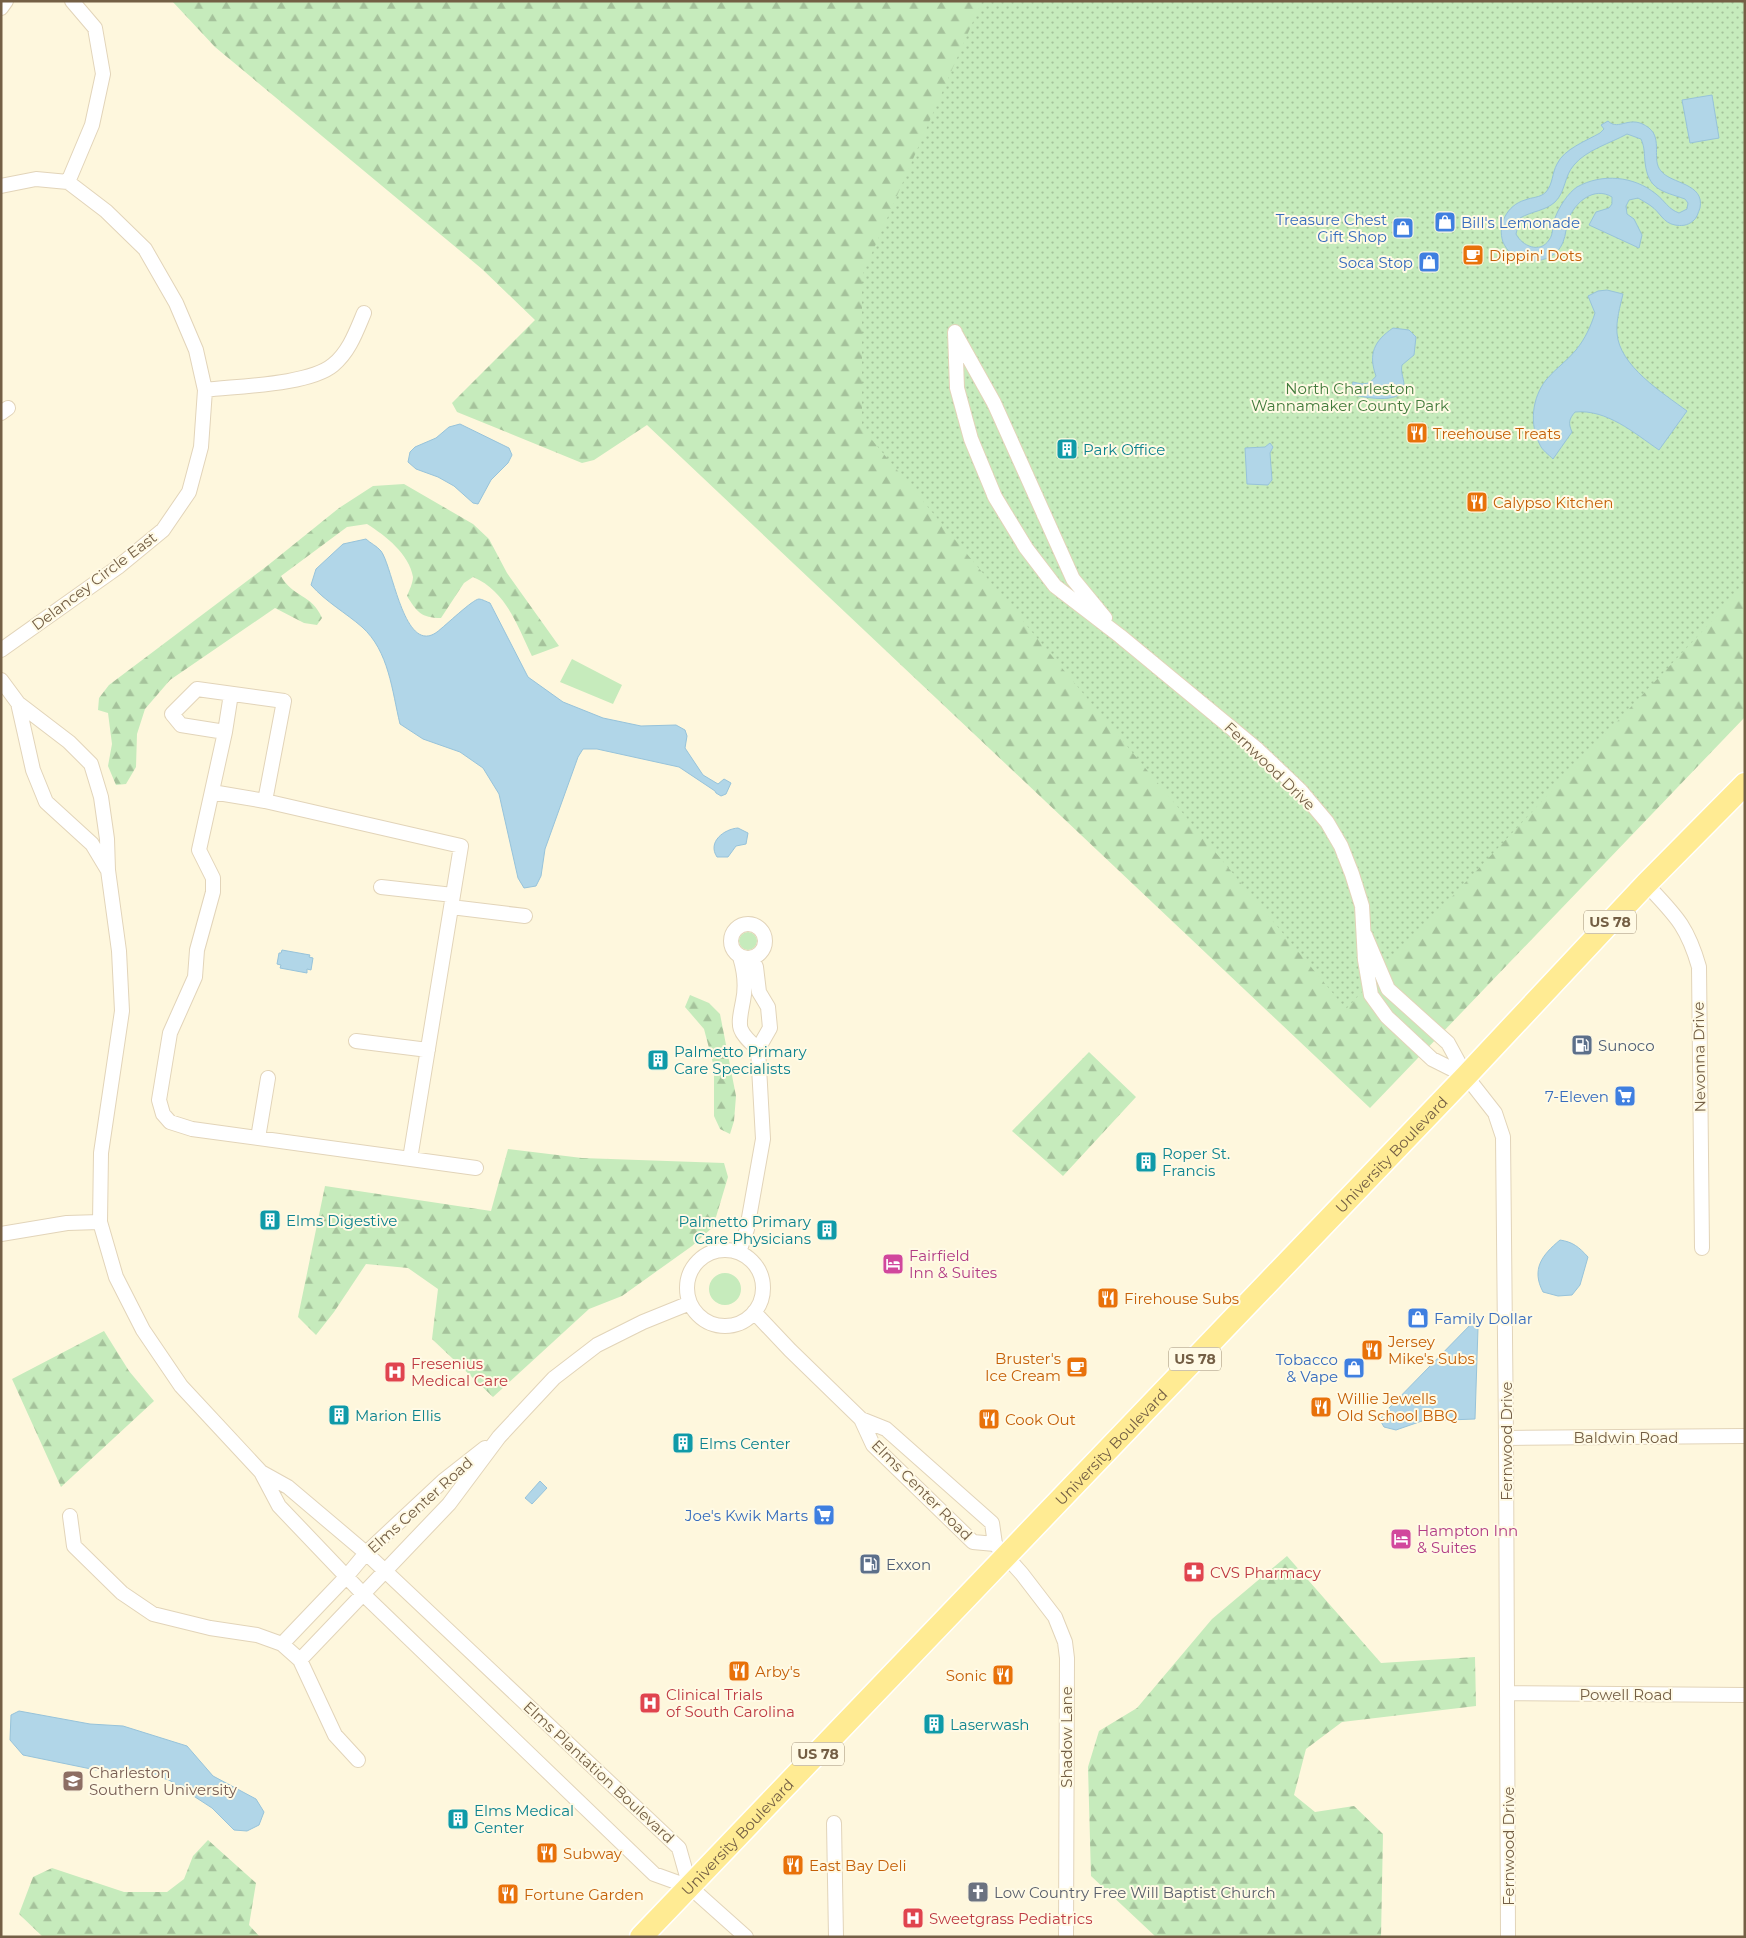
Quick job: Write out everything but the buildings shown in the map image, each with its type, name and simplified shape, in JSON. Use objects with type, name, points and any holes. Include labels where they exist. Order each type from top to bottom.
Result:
[{"type":"main road","name":"University Boulevard","points":[[641,1937],[690,1887],[1000,1550],[1466,1076],[1646,884],[1745,784]]},
{"type":"street","points":[[1,8],[6,1]]},
{"type":"street","points":[[1,186],[36,179],[68,182],[92,125],[103,74],[95,28],[72,1]]},
{"type":"street","name":"Delancey Circle East","points":[[1,650],[118,567],[163,530],[189,492],[201,446],[205,390],[196,350],[182,319],[145,249],[106,211],[68,182]]},
{"type":"street","points":[[205,390],[288,381],[313,375],[332,366],[348,349],[364,313]]},
{"type":"street","points":[[955,332],[994,403],[1074,579],[1120,636],[1055,586],[1026,548],[995,497],[972,439],[957,388],[955,332]]},
{"type":"street","name":"Fernwood Drive","points":[[1120,636],[1258,750],[1300,790],[1327,822],[1341,846],[1362,906],[1365,935],[1364,960],[1371,995],[1387,1018],[1432,1059],[1466,1076]]},
{"type":"street","name":"Elms Plantation Boulevard","points":[[1,680],[18,703],[69,742],[91,764],[101,797],[107,839],[108,870],[120,951],[122,1011],[101,1152],[100,1222],[116,1277],[143,1330],[181,1386],[261,1472],[278,1506],[346,1577],[654,1874],[690,1887]]},
{"type":"street","points":[[224,732],[182,725],[172,714],[197,689],[284,701],[265,801]]},
{"type":"street","points":[[231,694],[199,850],[213,878],[213,892],[197,950],[195,977],[170,1033],[160,1100],[163,1114],[170,1122],[192,1129],[476,1168]]},
{"type":"street","name":"Elms Plantation Boulevard","points":[[18,703],[33,770],[46,802],[92,844],[108,870]]},
{"type":"street","points":[[212,792],[265,801],[461,846],[410,1159]]},
{"type":"street","name":"Nevonna Drive","points":[[1646,884],[1679,919],[1692,944],[1698,968],[1702,1248]]},
{"type":"street","points":[[381,887],[525,916]]},
{"type":"street","name":"Fernwood Drive","points":[[1365,935],[1388,989],[1448,1044],[1466,1076],[1495,1113],[1503,1137],[1508,1693],[1508,1937]]},
{"type":"street","points":[[739,1252],[747,1229],[763,1139],[758,1049],[770,1028],[768,1007],[759,992],[746,957],[743,968],[744,999],[738,1018],[740,1028],[746,1039],[758,1049]]},
{"type":"street","points":[[356,1041],[428,1050]]},
{"type":"street","points":[[258,1138],[268,1078]]},
{"type":"street","points":[[1,1234],[67,1223],[100,1222]]},
{"type":"street","points":[[716,1250],[739,1252],[753,1262],[762,1278],[761,1302],[745,1320],[734,1325],[722,1326],[710,1323],[700,1316],[690,1303],[687,1284],[690,1272],[705,1255],[716,1250]]},
{"type":"street","name":"Elms Center Road","points":[[300,1660],[362,1593],[386,1573],[449,1504],[499,1437],[554,1378],[597,1345],[643,1322],[690,1303]]},
{"type":"street","name":"Elms Center Road","points":[[754,1312],[861,1419],[873,1445],[973,1542],[1000,1550]]},
{"type":"street","name":"Elms Center Road","points":[[861,1419],[886,1429],[992,1523],[1000,1550]]},
{"type":"street","name":"Baldwin Road","points":[[1506,1438],[1745,1436]]},
{"type":"street","name":"Elms Center Road","points":[[282,1644],[346,1577],[366,1553],[443,1481],[499,1437]]},
{"type":"street","name":"Elms Plantation Boulevard","points":[[261,1472],[288,1487],[366,1553],[679,1848],[690,1887]]},
{"type":"street","points":[[70,1516],[74,1546],[122,1593],[153,1614],[200,1626],[257,1635],[282,1644],[300,1660],[335,1735],[358,1760]]},
{"type":"street","name":"Shadow Lane","points":[[1000,1550],[1022,1574],[1055,1617],[1065,1642],[1066,1937]]},
{"type":"street","name":"Powell Road","points":[[1508,1693],[1745,1695]]},
{"type":"street","points":[[834,1823],[836,1937]]},
{"type":"street","points":[[690,1887],[746,1937]]},
{"type":"green space","name":"North Charleston Wannamaker County Park","points":[[172,1],[1475,1],[1745,517],[1745,717],[1370,1108],[647,425],[594,460],[582,463],[457,412],[452,403],[535,320],[482,269],[215,47]]},
{"type":"green space","name":"North Charleston Wannamaker County Park","points":[[982,1],[1745,1],[1745,586],[1346,1009],[862,428],[862,276]]},
{"type":"green space","points":[[404,484],[473,524],[489,539],[507,573],[559,646],[532,656],[515,621],[502,600],[484,583],[473,577],[464,583],[441,618],[429,617],[420,613],[407,596],[413,577],[411,569],[402,553],[382,534],[367,524],[347,527],[281,576],[291,588],[318,610],[322,618],[317,625],[304,623],[275,608],[170,680],[145,709],[137,734],[136,767],[126,784],[116,785],[108,766],[112,744],[108,713],[98,710],[99,698],[109,685],[267,566],[339,508],[373,486]]},
{"type":"green space","points":[[572,659],[622,685],[613,704],[560,682]]},
{"type":"green space","points":[[744,932],[752,932],[757,937],[755,948],[744,950],[739,945],[739,937]]},
{"type":"green space","points":[[690,995],[709,1003],[720,1014],[736,1096],[734,1121],[730,1134],[720,1129],[714,1116],[714,1067],[704,1029],[685,1007]]},
{"type":"green space","points":[[1089,1052],[1136,1097],[1063,1176],[1012,1131]]},
{"type":"green space","points":[[508,1149],[582,1158],[724,1163],[728,1177],[713,1227],[692,1246],[622,1296],[589,1309],[493,1397],[432,1339],[438,1289],[408,1268],[366,1264],[316,1335],[298,1317],[325,1186],[491,1211]]},
{"type":"green space","points":[[725,1273],[731,1274],[736,1278],[740,1283],[740,1295],[736,1300],[731,1304],[725,1305],[719,1304],[714,1300],[710,1295],[709,1289],[710,1283],[714,1278],[719,1274]]},
{"type":"green space","points":[[104,1331],[129,1371],[154,1401],[61,1487],[12,1379]]},
{"type":"green space","points":[[1287,1556],[1381,1663],[1475,1657],[1476,1706],[1342,1722],[1306,1749],[1294,1795],[1315,1812],[1354,1806],[1383,1834],[1381,1937],[1156,1937],[1091,1876],[1088,1767],[1099,1731],[1137,1708],[1212,1619]]},
{"type":"green space","points":[[208,1840],[256,1883],[249,1925],[260,1937],[43,1937],[19,1914],[33,1877],[52,1868],[124,1892],[167,1892],[184,1879],[193,1856]]},
{"type":"water","points":[[1712,95],[1719,138],[1690,143],[1682,100]]},
{"type":"water","points":[[1608,121],[1616,125],[1636,122],[1649,128],[1655,138],[1657,161],[1661,171],[1672,179],[1686,185],[1697,194],[1700,200],[1700,208],[1696,218],[1686,225],[1671,224],[1654,208],[1638,198],[1629,200],[1626,206],[1627,214],[1634,219],[1642,235],[1639,248],[1589,225],[1596,212],[1609,208],[1612,204],[1612,197],[1599,193],[1586,198],[1575,207],[1568,220],[1563,242],[1557,252],[1542,260],[1525,261],[1515,257],[1509,252],[1501,236],[1505,216],[1513,206],[1544,194],[1550,186],[1555,167],[1560,159],[1576,146],[1600,133],[1604,129],[1601,125]],"holes":[[[1627,134],[1641,139],[1649,178],[1653,184],[1663,191],[1685,199],[1688,203],[1687,209],[1679,213],[1669,207],[1656,194],[1638,183],[1618,178],[1607,178],[1577,187],[1567,197],[1554,220],[1552,235],[1545,244],[1541,247],[1531,247],[1522,242],[1516,234],[1520,218],[1555,202],[1559,198],[1568,174],[1579,160],[1592,151]]]},
{"type":"water","points":[[1607,290],[1623,294],[1617,333],[1625,357],[1644,378],[1687,411],[1659,450],[1620,423],[1609,418],[1587,412],[1575,412],[1570,421],[1572,432],[1553,459],[1541,447],[1534,429],[1535,403],[1541,387],[1553,372],[1576,350],[1592,323],[1595,313],[1588,296],[1598,291]]},
{"type":"water","points":[[1393,328],[1409,330],[1416,337],[1414,355],[1402,365],[1404,388],[1401,393],[1396,397],[1388,398],[1363,397],[1350,394],[1353,382],[1366,384],[1376,376],[1373,361],[1374,349],[1381,338]]},
{"type":"water","points":[[460,424],[509,448],[512,455],[508,463],[491,480],[478,504],[473,503],[454,486],[438,477],[416,469],[408,462],[410,452],[415,447],[436,438],[449,427]]},
{"type":"water","points":[[1270,443],[1273,447],[1270,453],[1272,480],[1268,485],[1247,484],[1245,448],[1265,447]]},
{"type":"water","points":[[366,539],[381,551],[401,606],[416,632],[426,636],[437,632],[476,600],[480,599],[490,603],[528,677],[563,702],[603,718],[641,726],[676,725],[685,730],[687,736],[685,748],[703,775],[718,784],[724,779],[731,783],[726,794],[721,796],[679,767],[597,749],[583,749],[578,757],[545,849],[541,876],[536,886],[524,888],[518,878],[499,794],[483,768],[460,752],[423,739],[400,724],[392,685],[384,660],[371,637],[362,627],[323,597],[311,585],[316,569],[343,544]]},
{"type":"water","points":[[738,828],[748,833],[746,844],[736,846],[728,857],[717,857],[714,846],[718,837],[727,831]]},
{"type":"water","points":[[282,950],[310,955],[309,957],[313,958],[311,970],[307,969],[307,973],[280,968],[281,965],[277,964],[279,953]]},
{"type":"water","points":[[1560,1240],[1576,1246],[1588,1257],[1580,1285],[1572,1295],[1558,1296],[1543,1292],[1538,1276],[1540,1263],[1548,1251]]},
{"type":"water","points":[[1475,1320],[1478,1328],[1475,1419],[1422,1421],[1396,1430],[1384,1427],[1380,1420],[1388,1409]]},
{"type":"water","points":[[540,1481],[547,1488],[532,1504],[525,1498]]},
{"type":"water","points":[[19,1711],[90,1724],[123,1726],[187,1746],[213,1776],[256,1799],[264,1812],[259,1825],[247,1831],[234,1830],[212,1808],[169,1780],[136,1770],[96,1770],[23,1755],[10,1740],[11,1715]]},
{"type":"place","name":"Bill's Lemonade","points":[[1445,222]]},
{"type":"place","name":"Treasure Chest Gift Shop","points":[[1403,228]]},
{"type":"place","name":"Dippin' Dots","points":[[1473,255]]},
{"type":"place","name":"Soca Stop","points":[[1429,262]]},
{"type":"place","name":"Treehouse Treats","points":[[1417,433]]},
{"type":"place","name":"Park Office","points":[[1067,449]]},
{"type":"place","name":"Calypso Kitchen","points":[[1477,502]]},
{"type":"place","name":"Sunoco","points":[[1582,1045]]},
{"type":"place","name":"Palmetto Primary Care Specialists","points":[[658,1060]]},
{"type":"place","name":"7-Eleven","points":[[1625,1096]]},
{"type":"place","name":"Roper St. Francis","points":[[1146,1162]]},
{"type":"place","name":"Elms Digestive","points":[[270,1220]]},
{"type":"place","name":"Palmetto Primary Care Physicians","points":[[827,1230]]},
{"type":"place","name":"Fairfield Inn & Suites","points":[[893,1264]]},
{"type":"place","name":"Firehouse Subs","points":[[1108,1298]]},
{"type":"place","name":"Family Dollar","points":[[1418,1318]]},
{"type":"place","name":"Jersey Mike's Subs","points":[[1372,1350]]},
{"type":"place","name":"Bruster's Ice Cream","points":[[1077,1367]]},
{"type":"place","name":"Tobacco & Vape","points":[[1354,1368]]},
{"type":"place","name":"Fresenius Medical Care","points":[[395,1372]]},
{"type":"place","name":"Willie Jewells Old School BBQ","points":[[1321,1407]]},
{"type":"place","name":"Marion Ellis","points":[[339,1415]]},
{"type":"place","name":"Cook Out","points":[[989,1419]]},
{"type":"place","name":"Elms Center","points":[[683,1443]]},
{"type":"place","name":"Joe's Kwik Marts","points":[[824,1515]]},
{"type":"place","name":"Hampton Inn & Suites","points":[[1401,1539]]},
{"type":"place","name":"Exxon","points":[[870,1564]]},
{"type":"place","name":"CVS Pharmacy","points":[[1194,1572]]},
{"type":"place","name":"Arby's","points":[[739,1671]]},
{"type":"place","name":"Sonic","points":[[1003,1675]]},
{"type":"place","name":"Clinical Trials of South Carolina","points":[[650,1703]]},
{"type":"place","name":"Laserwash","points":[[934,1724]]},
{"type":"place","name":"Charleston Southern University","points":[[73,1781]]},
{"type":"place","name":"Elms Medical Center","points":[[458,1819]]},
{"type":"place","name":"Subway","points":[[547,1853]]},
{"type":"place","name":"East Bay Deli","points":[[793,1865]]},
{"type":"place","name":"Low Country Free Will Baptist Church","points":[[978,1892]]},
{"type":"place","name":"Fortune Garden","points":[[508,1894]]},
{"type":"place","name":"Sweetgrass Pediatrics","points":[[913,1918]]}]
